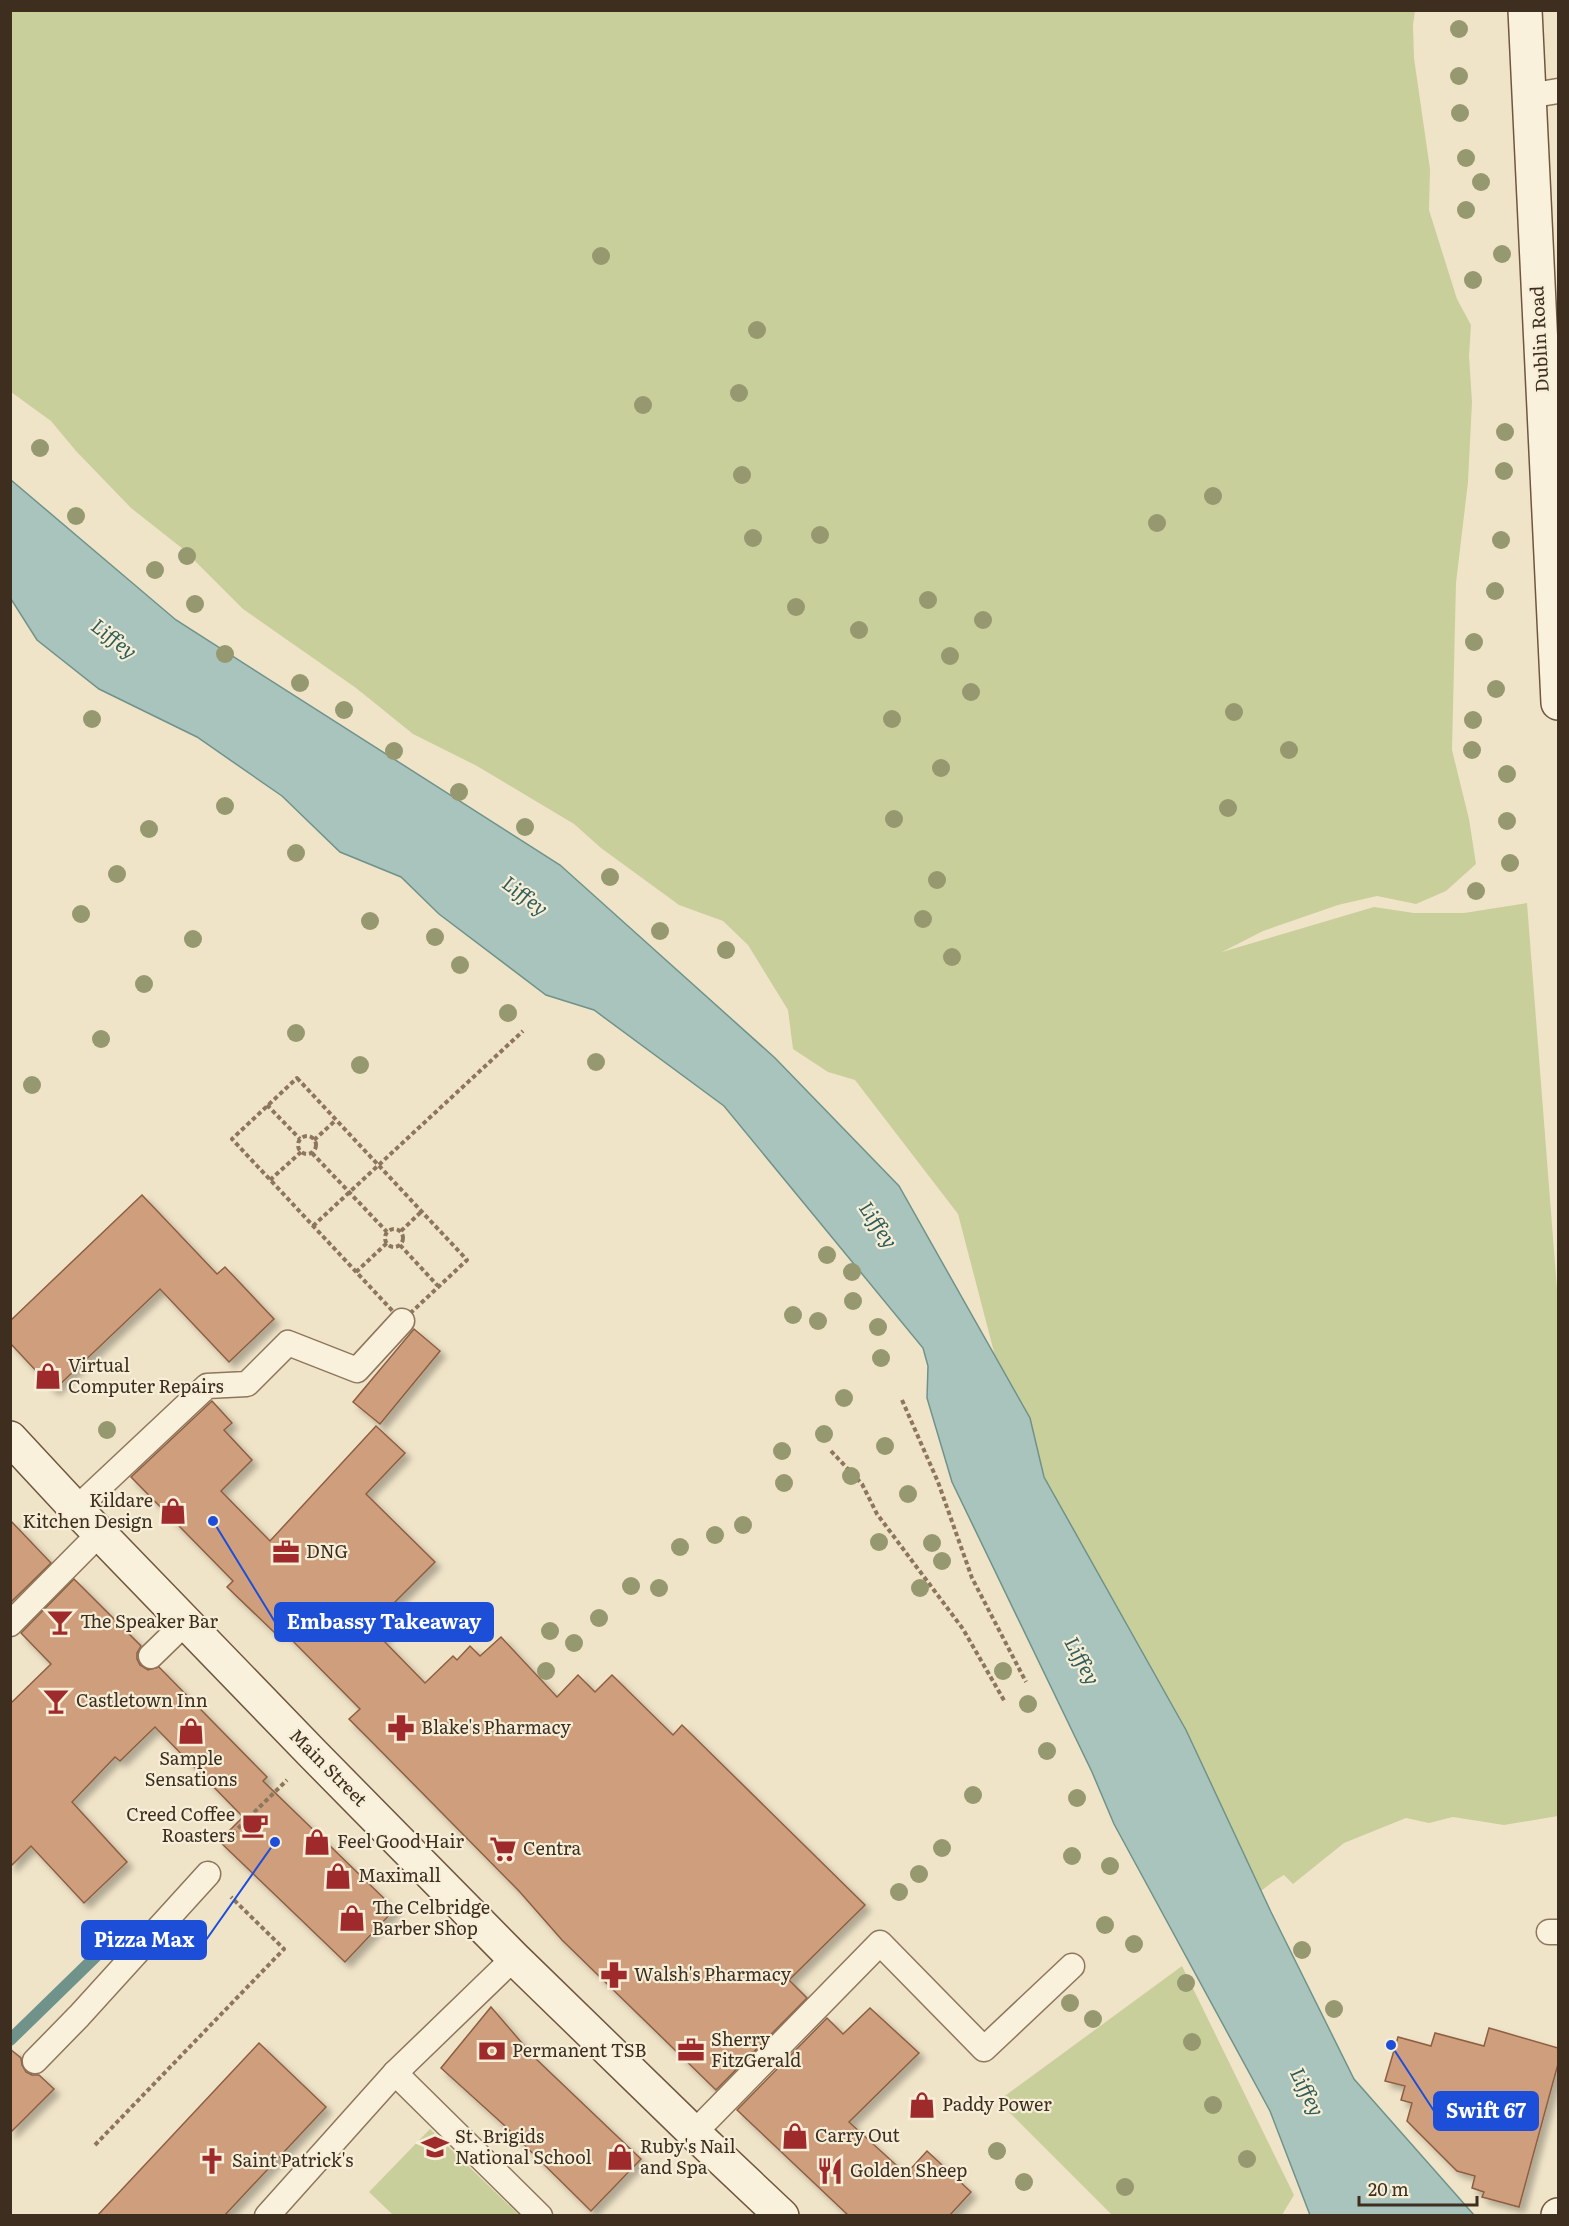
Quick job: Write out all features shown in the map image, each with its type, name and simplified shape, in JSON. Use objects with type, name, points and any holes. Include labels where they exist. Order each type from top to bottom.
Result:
[{"type":"main road","name":"Dublin Road","points":[[1525,10],[1543,94],[1558,703]]},
{"type":"main road","name":"Main Street","points":[[10,1438],[313,1754],[514,1958],[782,2216]]},
{"type":"lane","points":[[76,1509],[207,1386],[247,1384],[288,1343],[357,1370],[402,1321]]},
{"type":"lane","points":[[10,1624],[100,1533]]},
{"type":"lane","points":[[151,1656],[186,1621]]},
{"type":"lane","points":[[35,2061],[208,1875]]},
{"type":"lane","points":[[694,2133],[880,1943],[984,2049],[1071,1966]]},
{"type":"lane","points":[[267,2216],[396,2073],[514,1958]]},
{"type":"lane","points":[[396,2073],[540,2216]]},
{"type":"path","points":[[313,1226],[523,1031]]},
{"type":"path","points":[[297,1078],[336,1120],[466,1260],[402,1321],[231,1139],[297,1078]]},
{"type":"path","points":[[267,1105],[300,1139]]},
{"type":"path","points":[[314,1140],[336,1120]]},
{"type":"path","points":[[307,1136],[314,1140],[316,1148],[312,1153],[301,1152],[298,1147],[300,1139],[307,1136]]},
{"type":"path","points":[[270,1180],[301,1152]]},
{"type":"path","points":[[312,1153],[387,1232]]},
{"type":"path","points":[[401,1231],[421,1212]]},
{"type":"path","points":[[392,1229],[401,1231],[403,1240],[400,1245],[394,1247],[387,1243],[385,1236],[387,1232],[392,1229]]},
{"type":"path","points":[[356,1272],[387,1243]]},
{"type":"path","points":[[400,1245],[438,1287]]},
{"type":"path","points":[[902,1400],[938,1482],[972,1578],[1026,1682]]},
{"type":"path","points":[[831,1451],[862,1484],[877,1514],[963,1629],[1005,1702]]},
{"type":"path","points":[[95,2145],[284,1949],[201,1866],[313,1754]]},
{"type":"green space","points":[[11,11],[1415,11],[1414,58],[1430,169],[1429,210],[1457,299],[1471,325],[1469,356],[1472,402],[1468,482],[1456,583],[1452,750],[1469,819],[1476,864],[1446,891],[1416,904],[1377,896],[1338,905],[1263,931],[1222,952],[1374,907],[1414,913],[1464,913],[1527,903],[1558,1302],[1558,1816],[1504,1825],[1453,1817],[1429,1823],[1406,1818],[1344,1843],[1293,1884],[1284,1875],[1261,1891],[1186,1730],[1044,1477],[1030,1418],[995,1356],[958,1214],[855,1080],[828,1072],[793,1049],[788,1010],[748,945],[723,921],[679,905],[601,848],[574,824],[477,766],[413,734],[356,688],[243,609],[183,549],[131,508],[76,451],[51,421],[11,392]]},
{"type":"green space","points":[[1182,1966],[1294,2195],[1282,2215],[1112,2215],[998,2101]]},
{"type":"green space","points":[[430,2129],[519,2215],[393,2215],[369,2192]]},
{"type":"water","name":"Liffey","points":[[11,480],[176,620],[560,865],[775,1058],[899,1186],[1030,1418],[1044,1477],[1186,1730],[1271,1912],[1354,2079],[1474,2215],[1310,2215],[1270,2111],[1114,1824],[1092,1772],[952,1482],[927,1398],[928,1366],[923,1348],[724,1106],[594,1010],[546,995],[439,914],[401,877],[340,852],[282,796],[197,737],[99,689],[37,640],[11,599]]},
{"type":"building","points":[[142,1195],[217,1274],[225,1267],[274,1319],[229,1362],[160,1289],[54,1390],[10,1343],[10,1321]]},
{"type":"building","points":[[414,1329],[440,1351],[380,1424],[353,1402]]},
{"type":"building","points":[[212,1401],[232,1423],[224,1430],[252,1460],[221,1491],[270,1541],[376,1426],[405,1453],[366,1494],[435,1562],[389,1608],[400,1620],[381,1638],[425,1683],[453,1656],[457,1660],[470,1646],[480,1656],[501,1637],[557,1697],[578,1675],[595,1692],[612,1675],[673,1735],[682,1725],[865,1905],[789,1980],[807,1998],[716,2090],[562,1940],[519,1891],[349,1719],[360,1709],[282,1630],[277,1635],[227,1587],[233,1581],[131,1477]]},
{"type":"building","points":[[10,1520],[51,1563],[10,1603]]},
{"type":"building","points":[[74,1579],[141,1646],[137,1653],[140,1665],[148,1670],[159,1667],[267,1777],[263,1781],[395,1909],[345,1962],[219,1841],[243,1817],[155,1727],[120,1761],[115,1757],[72,1802],[127,1862],[84,1903],[31,1846],[10,1867],[10,1704],[51,1664],[21,1633]]},
{"type":"building","points":[[491,2007],[534,2057],[641,2159],[591,2211],[504,2125],[441,2068]]},
{"type":"building","points":[[870,2008],[919,2053],[849,2122],[906,2174],[927,2151],[971,2192],[949,2216],[849,2216],[737,2110],[827,2018],[843,2034]]},
{"type":"building","points":[[1489,2028],[1558,2048],[1558,2064],[1519,2207],[1482,2197],[1484,2192],[1472,2188],[1475,2176],[1457,2171],[1407,2121],[1412,2103],[1401,2100],[1405,2086],[1385,2081],[1398,2037],[1431,2046],[1435,2033],[1484,2046]]},
{"type":"building","name":"Saint Patrick's","points":[[259,2043],[326,2107],[224,2216],[97,2216]]},
{"type":"building","points":[[10,2049],[21,2058],[26,2072],[39,2075],[54,2089],[10,2133]]},
{"type":"waterway","points":[[10,2040],[127,1926]]},
{"type":"place","name":"Virtual Computer Repairs","points":[[48,1376]]},
{"type":"place","name":"Kildare Kitchen Design","points":[[173,1511]]},
{"type":"place","name":"Embassy Takeaway","points":[[213,1521]]},
{"type":"place","name":"DNG","points":[[286,1552]]},
{"type":"place","name":"The Speaker Bar","points":[[60,1622]]},
{"type":"place","name":"Castletown Inn","points":[[56,1701]]},
{"type":"place","name":"Blake's Pharmacy","points":[[401,1728]]},
{"type":"place","name":"Sample Sensations","points":[[191,1731]]},
{"type":"place","name":"Creed Coffee Roasters","points":[[255,1825]]},
{"type":"place","name":"Pizza Max","points":[[275,1842]]},
{"type":"place","name":"Feel Good Hair","points":[[317,1842]]},
{"type":"place","name":"Centra","points":[[503,1849]]},
{"type":"place","name":"Maximall","points":[[338,1876]]},
{"type":"place","name":"The Celbridge Barber Shop","points":[[352,1918]]},
{"type":"place","name":"Walsh's Pharmacy","points":[[614,1975]]},
{"type":"place","name":"Swift 67","points":[[1391,2045]]},
{"type":"place","name":"Sherry FitzGerald","points":[[691,2050]]},
{"type":"place","name":"Permanent TSB","points":[[492,2051]]},
{"type":"place","name":"Paddy Power","points":[[922,2105]]},
{"type":"place","name":"Carry Out","points":[[795,2136]]},
{"type":"place","name":"St. Brigids National School","points":[[435,2147]]},
{"type":"place","name":"Ruby's Nail and Spa","points":[[620,2157]]},
{"type":"place","name":"Saint Patrick's","points":[[212,2161]]},
{"type":"place","name":"Golden Sheep","points":[[830,2171]]}]
